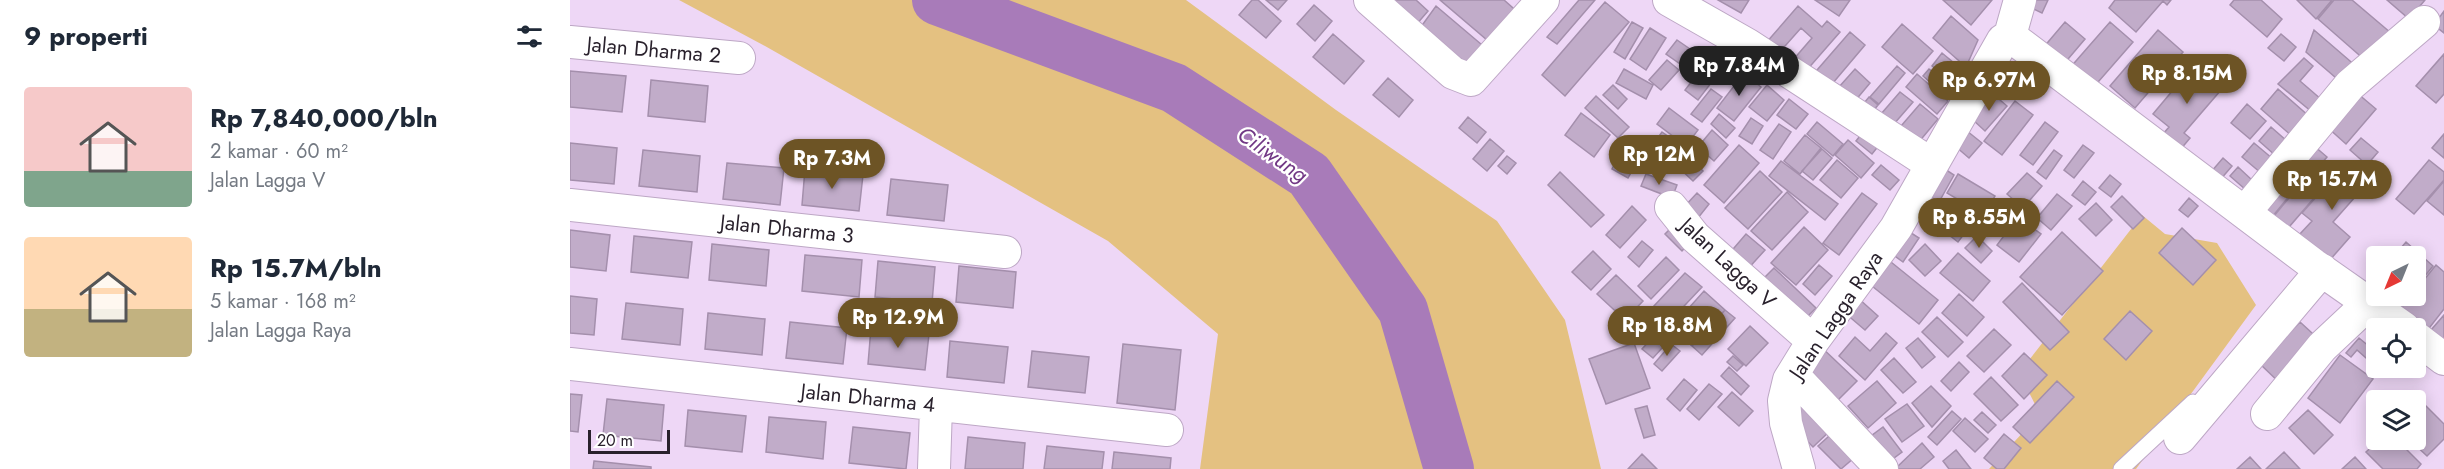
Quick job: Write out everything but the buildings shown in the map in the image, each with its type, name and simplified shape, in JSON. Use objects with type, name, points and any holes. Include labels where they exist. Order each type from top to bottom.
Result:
[{"type":"street","points":[[1370,0],[1453,73],[1471,80],[1543,0]]},
{"type":"street","points":[[1669,0],[1748,45],[1931,164]]},
{"type":"street","points":[[2020,0],[2009,39],[2018,42],[2318,268],[2366,299]]},
{"type":"street","points":[[2245,212],[2350,85],[2424,22]]},
{"type":"street","name":"Jalan Lagga Raya","points":[[1799,469],[1785,423],[1784,401],[1793,375],[1813,341],[1896,228],[1997,47],[2009,39]]},
{"type":"street","name":"Jalan Dharma 2","points":[[570,42],[738,58]]},
{"type":"street","name":"Jalan Dharma 3","points":[[570,205],[1005,252]]},
{"type":"street","name":"Jalan Lagga V","points":[[1671,207],[1695,237],[1813,341]]},
{"type":"street","points":[[2180,438],[2318,268]]},
{"type":"street","points":[[2267,414],[2322,347],[2366,306]]},
{"type":"street","points":[[2375,306],[2391,318]]},
{"type":"street","points":[[2426,345],[2444,359]]},
{"type":"street","name":"Jalan Dharma 4","points":[[570,364],[936,406],[1167,429]]},
{"type":"street","points":[[1793,375],[1882,469]]},
{"type":"street","points":[[934,469],[936,406]]},
{"type":"lane","points":[[2121,469],[2196,399],[2318,268]]},
{"type":"shaded area","points":[[679,0],[1186,0],[1336,110],[1497,221],[1565,320],[1601,469],[1200,469],[1218,334],[1108,241],[765,46]]},
{"type":"shaded area","points":[[2142,215],[2165,234],[2217,243],[2256,305],[2136,469],[1989,469],[2040,414],[2019,373]]},
{"type":"waterway","name":"Ciliwung","points":[[937,0],[1174,88],[1309,175],[1403,310],[1449,469]]}]
